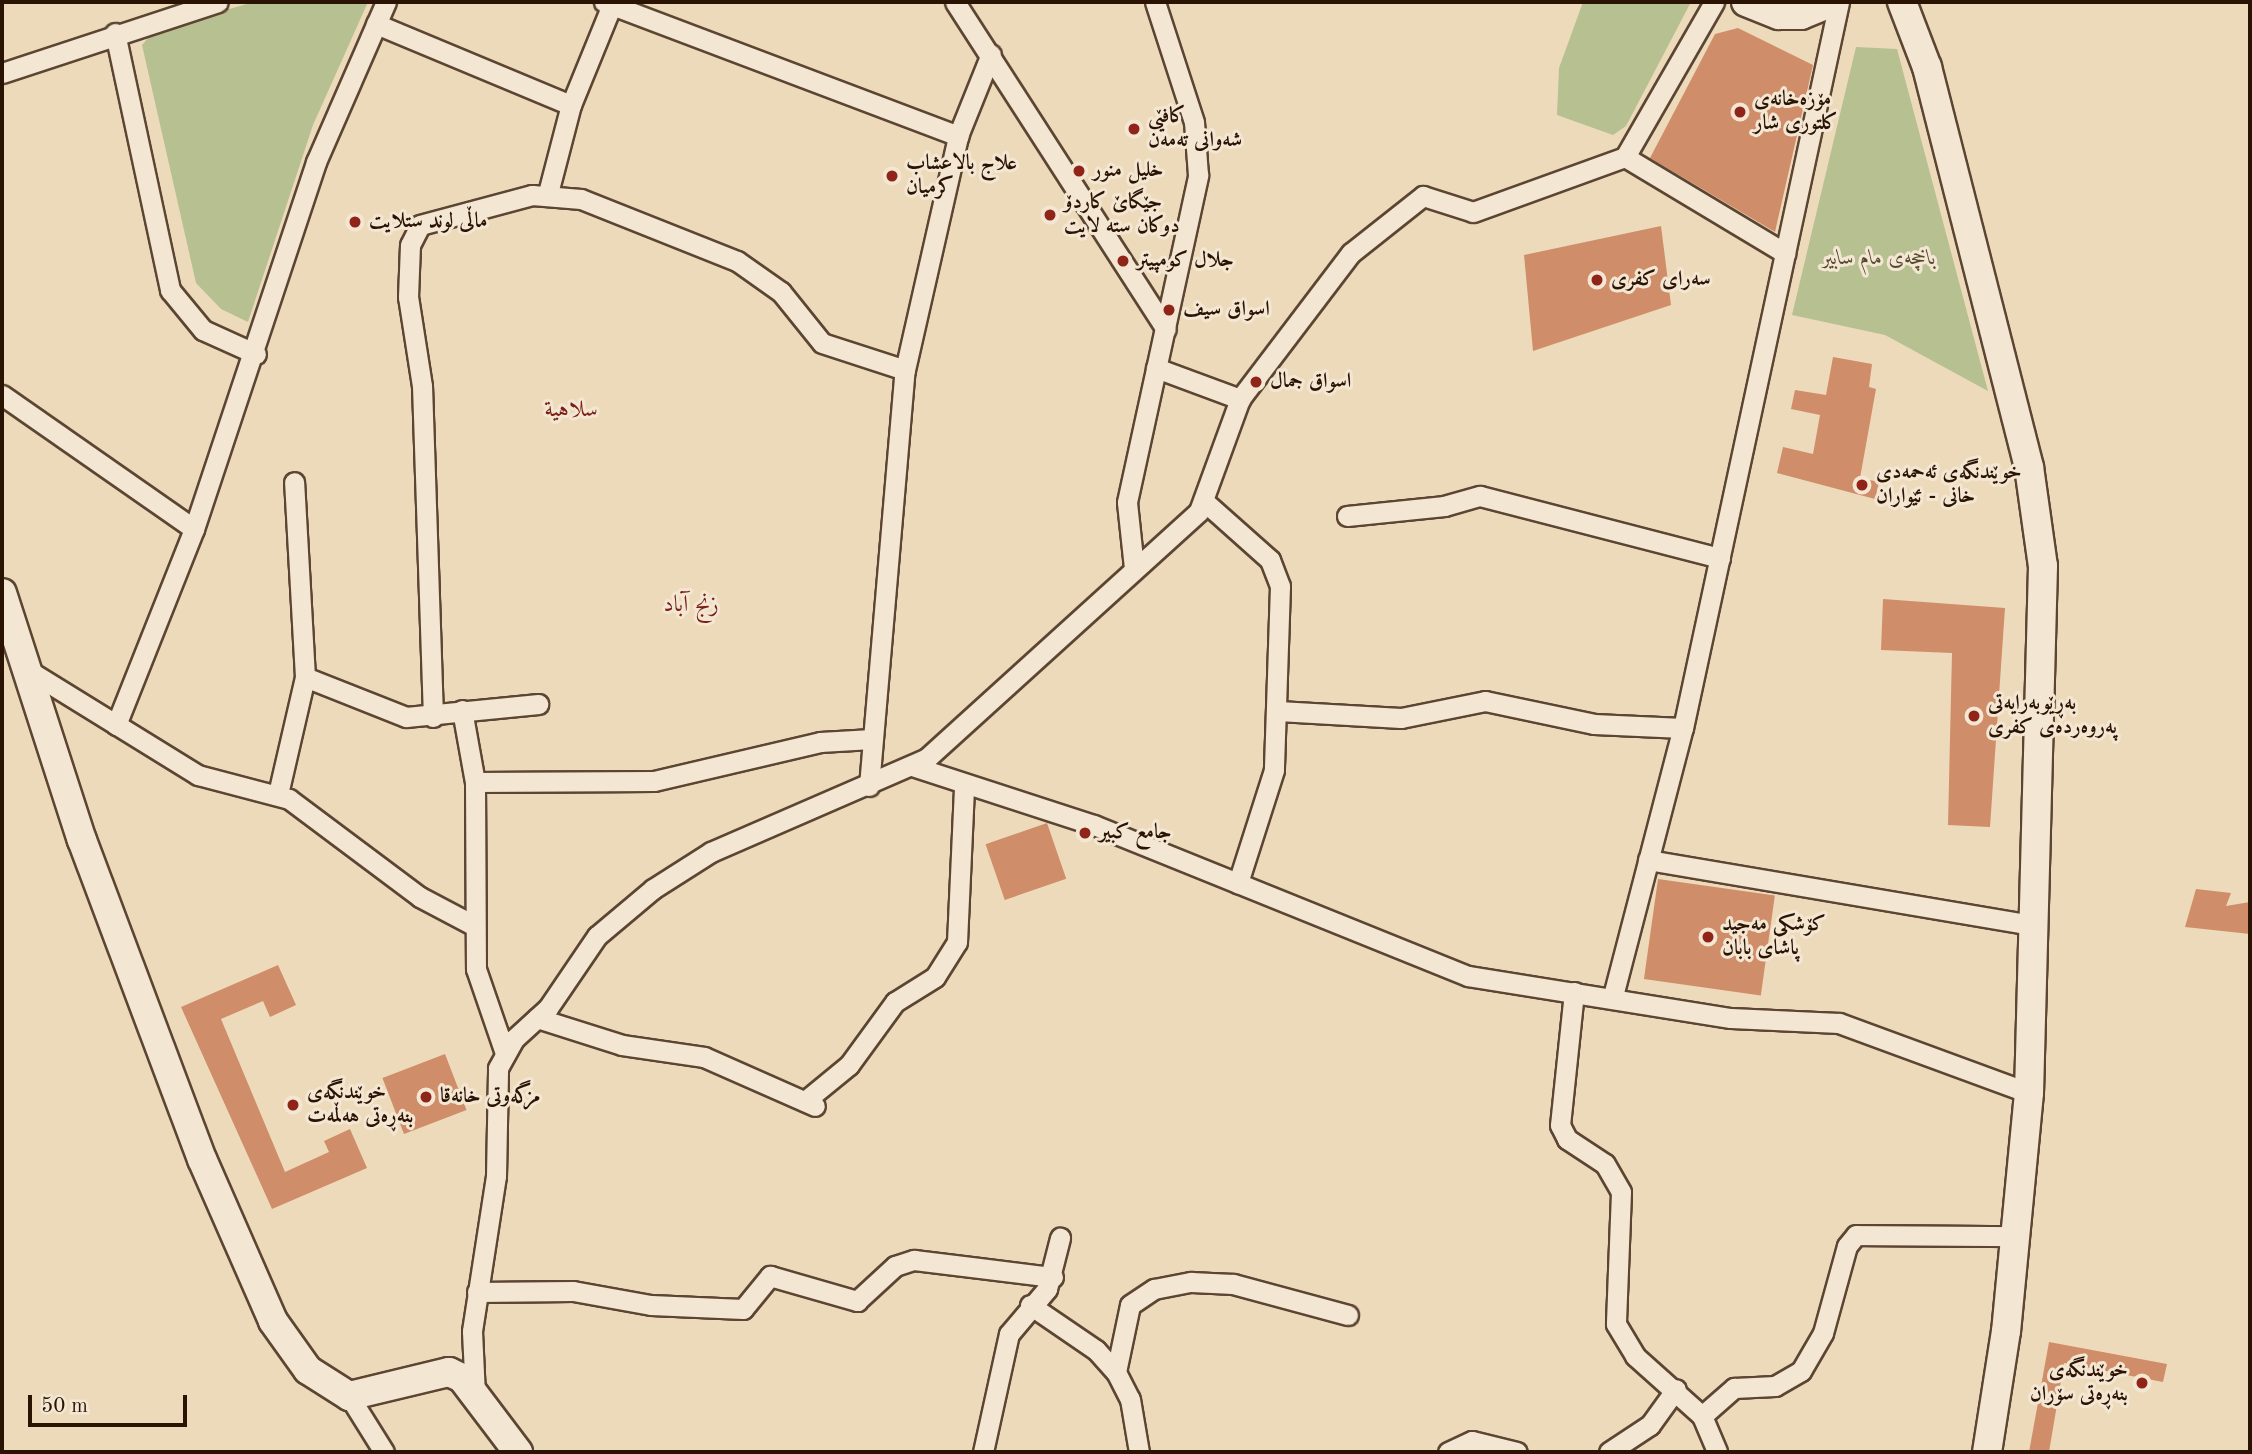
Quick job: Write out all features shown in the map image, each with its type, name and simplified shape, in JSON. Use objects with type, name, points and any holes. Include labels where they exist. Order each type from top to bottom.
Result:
[{"type":"street","points":[[2,73],[115,33],[218,2]]},
{"type":"street","points":[[117,725],[194,529],[256,354],[316,162],[386,2]]},
{"type":"street","points":[[955,2],[1166,329]]},
{"type":"street","points":[[1134,568],[1126,510],[1198,175],[1194,122],[1155,2]]},
{"type":"street","points":[[475,1395],[477,1292],[496,1176],[495,1084],[505,1053],[537,1018],[597,936],[653,889],[741,837],[915,766],[1206,503],[1240,399],[1343,261],[1419,199],[1433,195],[1473,212],[1625,157],[1714,2]]},
{"type":"street","points":[[1746,2],[1779,15],[1801,15],[1837,2]]},
{"type":"street","points":[[1613,996],[1683,728],[1786,253],[1837,2]]},
{"type":"street","points":[[1902,2],[1927,67],[2038,516],[2046,616],[2029,1093],[2016,1236],[1987,1452]]},
{"type":"street","points":[[548,193],[571,105],[609,3],[958,136]]},
{"type":"street","points":[[376,24],[571,105]]},
{"type":"street","points":[[115,33],[170,290],[203,330],[256,354]]},
{"type":"street","points":[[869,786],[905,369],[958,136],[991,54]]},
{"type":"street","points":[[1625,157],[1786,253]]},
{"type":"street","points":[[433,717],[422,386],[408,312],[410,245],[420,225],[433,219],[548,193],[581,199],[721,252],[768,280],[822,343],[905,369]]},
{"type":"street","points":[[1156,368],[1240,399]]},
{"type":"street","points":[[2,395],[194,529]]},
{"type":"street","points":[[278,794],[305,677],[294,482]]},
{"type":"street","points":[[1347,516],[1444,506],[1480,496],[1720,558]]},
{"type":"street","points":[[1206,503],[1264,554],[1278,576],[1278,711],[1269,789],[1238,883]]},
{"type":"street","points":[[4,610],[86,853],[250,1274],[308,1370],[349,1396],[384,1452]]},
{"type":"street","points":[[23,666],[212,781],[278,794],[419,897],[473,925]]},
{"type":"street","points":[[305,677],[396,714],[433,717],[462,710],[538,704]]},
{"type":"street","points":[[1278,711],[1401,718],[1485,701],[1594,724],[1683,728]]},
{"type":"street","points":[[462,710],[475,782],[473,925],[481,991],[505,1053]]},
{"type":"street","points":[[475,782],[654,781],[820,742],[872,739]]},
{"type":"street","points":[[915,766],[964,787],[1094,825],[1468,976],[1613,996],[1731,1018],[1839,1023],[2029,1093]]},
{"type":"street","points":[[537,1018],[622,1045],[704,1057],[811,1104],[849,1065],[895,1002],[935,976],[957,942],[964,787]]},
{"type":"street","points":[[1648,860],[2034,925]]},
{"type":"street","points":[[1574,992],[1560,1125],[1567,1139],[1605,1164],[1617,1181],[1616,1324],[1635,1356],[1676,1389],[1702,1416],[1717,1452]]},
{"type":"street","points":[[1702,1416],[1734,1388],[1774,1386],[1801,1371],[1823,1333],[1847,1246],[1856,1235],[2016,1236]]},
{"type":"street","points":[[983,1452],[1005,1345],[1030,1305],[1053,1277],[1060,1238]]},
{"type":"street","points":[[477,1292],[583,1292],[651,1305],[743,1309],[766,1277],[857,1301],[895,1266],[914,1260],[1053,1277]]},
{"type":"street","points":[[1116,1372],[1130,1305],[1154,1289],[1191,1282],[1233,1284],[1348,1315]]},
{"type":"street","points":[[1030,1305],[1096,1350],[1116,1372],[1130,1399],[1139,1452]]},
{"type":"street","points":[[349,1396],[449,1372],[475,1395],[518,1452]]},
{"type":"street","points":[[1609,1452],[1650,1425],[1676,1389]]},
{"type":"street","points":[[1448,1452],[1472,1441],[1517,1452]]},
{"type":"green space","points":[[254,2],[368,2],[313,125],[248,322],[221,309],[196,283],[142,45],[155,30]]},
{"type":"green space","points":[[1583,2],[1691,2],[1626,126],[1613,135],[1557,115],[1559,68]]},
{"type":"green space","name":"باخچەی مام سابیر","points":[[1856,47],[1897,49],[1988,391],[1885,335],[1792,315]]},
{"type":"building","name":"مۆزەخانەی کلتوری شار","points":[[1738,28],[1813,65],[1775,232],[1650,158],[1715,34]]},
{"type":"building","name":"سەرای کفری","points":[[1661,226],[1671,305],[1533,351],[1524,255]]},
{"type":"building","points":[[1833,357],[1872,364],[1869,387],[1876,389],[1860,478],[1879,482],[1875,499],[1777,473],[1783,447],[1813,454],[1820,415],[1791,409],[1795,390],[1826,395]]},
{"type":"building","name":"بەڕێوبەرایەتی پەروەردەی کفری","points":[[1883,599],[2005,608],[1990,827],[1948,825],[1952,653],[1881,650]]},
{"type":"building","points":[[1047,823],[1066,879],[1005,900],[986,844]]},
{"type":"building","name":"کۆشکی مەجید پاشای بابان","points":[[1658,879],[1775,895],[1761,995],[1644,979]]},
{"type":"building","points":[[2196,889],[2231,893],[2226,906],[2250,902],[2250,934],[2185,927]]},
{"type":"building","points":[[278,965],[296,1005],[270,1017],[263,1001],[221,1019],[285,1172],[329,1152],[324,1141],[350,1129],[367,1168],[272,1209],[181,1007]]},
{"type":"building","name":"مزگەوتی خانەقا","points":[[445,1054],[467,1110],[404,1134],[382,1078]]},
{"type":"building","points":[[2049,1342],[2167,1364],[2163,1382],[2064,1363],[2049,1452],[2029,1452]]},
{"type":"place","name":"مۆزەخانەی کلتوری شار","points":[[1740,112]]},
{"type":"place","name":"کافێی شەوانی تەمەن","points":[[1134,129]]},
{"type":"place","name":"خلیل منور","points":[[1079,171]]},
{"type":"place","name":"علاج بالاعشاب كرميان","points":[[892,176]]},
{"type":"place","name":"جێگاێ کاردۆ دوکان ستە لایت","points":[[1050,215]]},
{"type":"place","name":"ماڵی لوند ستلایت","points":[[355,222]]},
{"type":"place","name":"جلال کومپیتر","points":[[1123,261]]},
{"type":"place","name":"سەرای کفری","points":[[1597,280]]},
{"type":"place","name":"اسواق سيف","points":[[1169,310]]},
{"type":"place","name":"اسواق جمال","points":[[1256,382]]},
{"type":"place","name":"خوێندنگەی ئەحمەدی خانی - ئێواران","points":[[1862,485]]},
{"type":"place","name":"بەڕێوبەرایەتی پەروەردەی کفری","points":[[1974,716]]},
{"type":"place","name":"جامع كبير","points":[[1085,833]]},
{"type":"place","name":"کۆشکی مەجید پاشای بابان","points":[[1708,937]]},
{"type":"place","name":"مزگەوتی خانەقا","points":[[426,1097]]},
{"type":"place","name":"خوێندنگەی بنەڕەتی هەڵمەت","points":[[293,1105]]},
{"type":"place","name":"خوێندنگەی بنەڕەتی سۆران","points":[[2142,1383]]},
{"type":"district","name":"سلاهية","points":[[571,410]]},
{"type":"district","name":"زنج آباد","points":[[691,605]]}]
